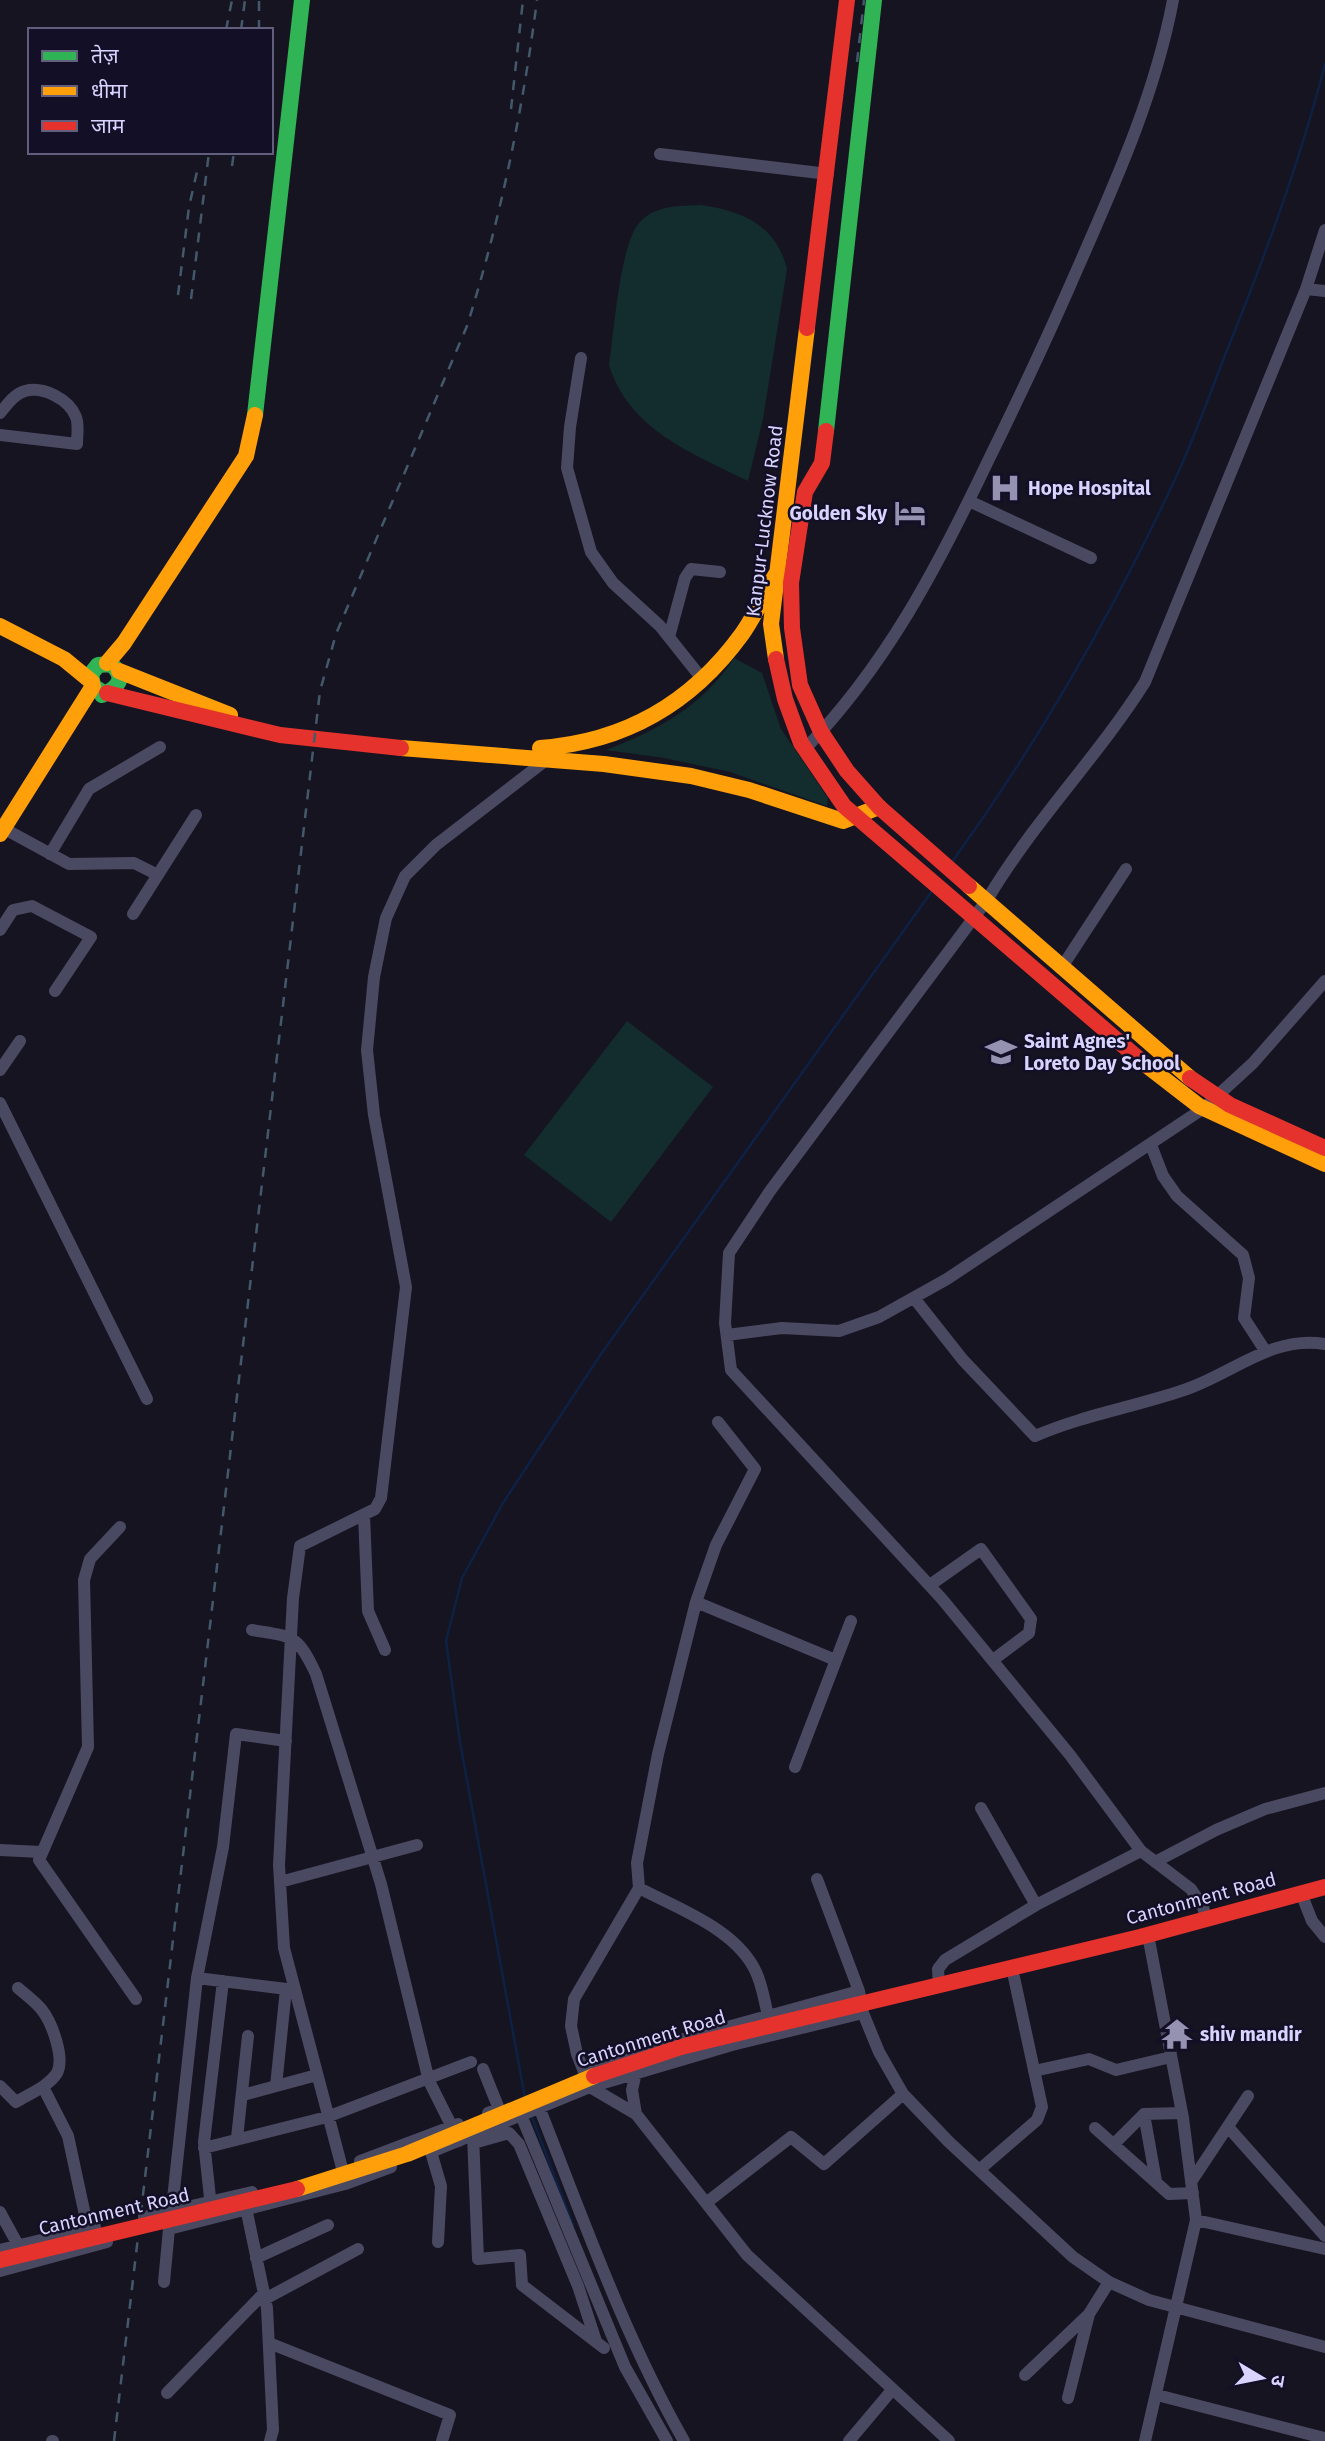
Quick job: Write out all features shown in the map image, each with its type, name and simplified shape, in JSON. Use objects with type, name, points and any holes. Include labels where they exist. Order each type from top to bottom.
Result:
[{"type":"main road","points":[[99,688],[93,671],[111,666],[246,456],[254,420],[302,0]]},
{"type":"main road","name":"Kanpur-Lucknow Road","points":[[847,0],[828,174],[771,624],[776,670],[784,707],[820,777],[858,817],[1165,1081],[1325,1148]]},
{"type":"main road","name":"Kanpur-Lucknow Road","points":[[874,0],[822,463],[805,492],[791,583],[792,628],[800,685],[821,732],[847,771],[879,807],[1177,1069],[1210,1102],[1325,1164]]},
{"type":"main road","points":[[791,476],[812,481]]},
{"type":"main road","points":[[64,659],[111,666],[213,711],[262,723],[348,737],[513,748],[555,748],[602,741],[640,725],[670,708],[703,680],[744,632],[762,594],[776,574]]},
{"type":"main road","points":[[0,626],[64,659],[99,688],[260,732],[338,743],[550,757],[691,776],[744,788],[843,821],[879,807]]},
{"type":"main road","points":[[2,831],[80,710],[99,688],[119,685],[111,666]]},
{"type":"main road","name":"Cantonment Road","points":[[0,2260],[99,2234],[293,2190],[407,2154],[596,2075],[681,2048],[1148,1935],[1325,1887]]},
{"type":"street","points":[[804,750],[881,658],[918,600],[969,501],[1042,349],[1124,161],[1148,97],[1173,0]]},
{"type":"street","points":[[660,153],[828,174]]},
{"type":"street","points":[[1206,1919],[1203,1907],[1191,1889],[1141,1851],[1070,1755],[930,1585],[731,1370],[725,1281],[729,1253],[770,1191],[987,900],[1007,865],[1121,721],[1145,682],[1306,289],[1325,230]]},
{"type":"street","points":[[1306,289],[1325,291]]},
{"type":"street","points":[[581,358],[570,427],[567,468],[591,552],[613,583],[669,637],[703,680]]},
{"type":"street","points":[[0,413],[14,397],[26,390],[50,393],[66,402],[76,418],[77,444],[0,435]]},
{"type":"street","points":[[969,501],[1091,558]]},
{"type":"street","points":[[669,637],[685,578],[691,569],[720,572]]},
{"type":"street","points":[[50,854],[89,789],[160,747]]},
{"type":"street","points":[[346,2183],[290,1989],[284,1948],[280,1882],[291,1636],[300,1546],[369,1512],[382,1498],[406,1287],[374,1115],[367,1050],[374,977],[386,918],[405,876],[436,845],[550,757]]},
{"type":"street","points":[[133,914],[196,815]]},
{"type":"street","points":[[2,831],[69,864],[134,863],[158,875]]},
{"type":"street","points":[[1062,967],[1115,890],[1126,869]]},
{"type":"street","points":[[0,930],[13,910],[32,906],[91,937],[55,991]]},
{"type":"street","points":[[727,1335],[782,1328],[839,1331],[879,1317],[947,1279],[1151,1145],[1210,1102],[1253,1063],[1325,981]]},
{"type":"street","points":[[0,1070],[20,1041]]},
{"type":"street","points":[[0,1103],[147,1399]]},
{"type":"street","points":[[1151,1145],[1163,1176],[1177,1196],[1243,1255],[1249,1278],[1244,1318],[1266,1352]]},
{"type":"street","points":[[914,1298],[963,1360],[1035,1436],[1074,1419],[1185,1390],[1266,1352],[1306,1340],[1325,1343]]},
{"type":"street","points":[[718,1422],[755,1469],[716,1545],[696,1602],[658,1754],[638,1863],[639,1888],[574,1999],[571,2026],[590,2087],[636,2115],[747,2255],[949,2441]]},
{"type":"street","points":[[369,1512],[368,1611],[385,1650]]},
{"type":"street","points":[[120,1527],[90,1559],[84,1580],[88,1747],[39,1860],[136,1999]]},
{"type":"street","points":[[930,1585],[981,1549],[1031,1619],[1029,1633],[993,1660]]},
{"type":"street","points":[[696,1602],[833,1659]]},
{"type":"street","points":[[795,1767],[833,1659],[851,1621]]},
{"type":"street","points":[[252,1630],[291,1636],[304,1649],[316,1674],[373,1857],[428,2077],[459,2141]]},
{"type":"street","points":[[172,2208],[197,1978],[223,1847],[236,1734],[286,1741]]},
{"type":"street","points":[[1155,1862],[1216,1830],[1265,1809],[1325,1793]]},
{"type":"street","points":[[981,1808],[1036,1905]]},
{"type":"street","points":[[280,1882],[417,1845]]},
{"type":"street","points":[[0,1850],[41,1852]]},
{"type":"street","points":[[939,1986],[938,1969],[945,1960],[1036,1905],[1141,1851]]},
{"type":"street","points":[[817,1879],[879,2052],[903,2094],[979,2170],[1073,2257],[1109,2282],[1176,2309],[1325,2347]]},
{"type":"street","points":[[639,1888],[710,1926],[743,1951],[755,1970],[768,2015]]},
{"type":"street","points":[[1301,1893],[1312,1921],[1325,1937]]},
{"type":"street","points":[[1144,2441],[1157,2395],[1196,2220],[1182,2113],[1148,1935]]},
{"type":"street","points":[[979,2170],[1037,2120],[1042,2107],[1012,1968]]},
{"type":"street","points":[[197,1978],[290,1989]]},
{"type":"street","points":[[212,2219],[204,2148],[223,1981]]},
{"type":"street","points":[[0,2086],[15,2102],[43,2087],[56,2074],[59,2053],[44,2012],[18,1988]]},
{"type":"street","points":[[276,2086],[290,1989]]},
{"type":"street","points":[[582,2067],[768,2015],[860,2003]]},
{"type":"street","points":[[473,2139],[521,2115],[590,2087],[860,2003]]},
{"type":"street","points":[[237,2138],[248,2036]]},
{"type":"street","points":[[636,2115],[632,2094],[642,2051]]},
{"type":"street","points":[[1034,2071],[1089,2059],[1116,2070],[1171,2057]]},
{"type":"street","points":[[204,2148],[327,2117],[471,2062]]},
{"type":"street","points":[[144,2217],[172,2208],[296,2184],[499,2109],[484,2069]]},
{"type":"street","points":[[243,2095],[317,2075]]},
{"type":"street","points":[[43,2087],[68,2136],[88,2229]]},
{"type":"street","points":[[706,2203],[791,2137],[824,2164],[903,2094]]},
{"type":"street","points":[[1095,2128],[1170,2193],[1192,2188],[1248,2096]]},
{"type":"street","points":[[539,2108],[622,2317],[655,2390],[684,2441]]},
{"type":"street","points":[[1114,2144],[1144,2114],[1182,2113]]},
{"type":"street","points":[[1144,2114],[1156,2181]]},
{"type":"street","points":[[521,2115],[625,2367],[667,2441]]},
{"type":"street","points":[[1228,2127],[1325,2236]]},
{"type":"street","points":[[164,2282],[169,2229],[346,2183],[459,2141],[509,2133],[519,2144],[600,2344],[522,2285],[520,2255],[478,2259],[473,2139]]},
{"type":"street","points":[[431,2152],[441,2186],[438,2242]]},
{"type":"street","points":[[243,2193],[265,2296],[273,2430],[270,2441]]},
{"type":"street","points":[[0,2212],[18,2245]]},
{"type":"street","points":[[1196,2220],[1325,2249]]},
{"type":"street","points":[[0,2250],[106,2224]]},
{"type":"street","points":[[256,2258],[328,2225]]},
{"type":"street","points":[[0,2271],[107,2242]]},
{"type":"street","points":[[167,2393],[265,2296],[358,2249]]},
{"type":"street","points":[[1025,2375],[1089,2314],[1109,2282]]},
{"type":"street","points":[[1068,2398],[1089,2314]]},
{"type":"street","points":[[269,2343],[450,2415],[442,2441]]},
{"type":"street","points":[[849,2441],[892,2390]]},
{"type":"street","points":[[1157,2395],[1324,2437]]},
{"type":"green space","points":[[701,205],[731,211],[756,223],[775,241],[787,269],[763,419],[748,481],[685,449],[647,423],[631,407],[618,387],[609,365],[623,268],[633,233],[640,222],[653,212]]},
{"type":"green space","points":[[734,658],[762,673],[781,729],[828,798],[827,806],[730,772],[664,758],[606,750],[661,725],[694,703],[722,675]]},
{"type":"green space","points":[[627,1021],[713,1087],[611,1222],[524,1155]]},
{"type":"waterway","points":[[952,862],[1015,769],[1074,673],[1102,624],[1178,473],[1268,244],[1293,173],[1325,64]]},
{"type":"waterway","points":[[525,2098],[460,1742],[446,1641],[462,1578],[503,1503],[601,1354],[932,891]]},
{"type":"waterway","points":[[532,2117],[573,2225]]},
{"type":"railway","points":[[226,28],[232,0]]},
{"type":"railway","points":[[241,28],[245,0]]},
{"type":"railway","points":[[259,0],[259,28]]},
{"type":"railway","points":[[511,109],[523,0]]},
{"type":"railway","points":[[114,2441],[320,691],[336,634],[467,326],[490,246],[509,164],[537,0]]},
{"type":"railway","points":[[857,62],[864,0]]},
{"type":"railway","points":[[191,299],[209,154]]},
{"type":"railway","points":[[232,166],[234,154]]},
{"type":"railway","points":[[178,295],[189,207],[198,167]]},
{"type":"traffic: fast","points":[[255,415],[302,0]]},
{"type":"traffic: fast","points":[[826,431],[874,0]]},
{"type":"traffic: fast","points":[[102,692],[93,686],[91,674],[98,665],[111,664],[119,674],[119,682],[102,695]]},
{"type":"traffic: slow","points":[[776,659],[771,624],[807,328]]},
{"type":"traffic: slow","points":[[107,663],[124,643],[246,456],[255,415]]},
{"type":"traffic: slow","points":[[540,748],[600,737],[654,715],[678,699],[701,680],[742,634],[776,574]]},
{"type":"traffic: slow","points":[[0,626],[64,659],[92,682]]},
{"type":"traffic: slow","points":[[119,671],[230,715]]},
{"type":"traffic: slow","points":[[0,834],[93,686]]},
{"type":"traffic: slow","points":[[401,748],[604,764],[691,776],[749,790],[843,821],[879,807]]},
{"type":"traffic: slow","points":[[969,886],[1190,1078]]},
{"type":"traffic: slow","points":[[1146,1065],[1199,1106],[1325,1164]]},
{"type":"traffic: slow","points":[[297,2189],[407,2154],[594,2076]]},
{"type":"traffic: jam","points":[[807,328],[847,0]]},
{"type":"traffic: jam","points":[[826,431],[822,463],[805,492],[791,583],[792,628],[800,685],[821,732],[847,771],[879,807],[969,886]]},
{"type":"traffic: jam","points":[[776,659],[785,699],[801,743],[844,806],[1146,1065]]},
{"type":"traffic: jam","points":[[107,693],[280,735],[401,748]]},
{"type":"traffic: jam","points":[[1190,1078],[1230,1105],[1325,1148]]},
{"type":"traffic: jam","points":[[681,2047],[1140,1937],[1325,1887]]},
{"type":"traffic: jam","points":[[594,2076],[681,2047]]},
{"type":"traffic: jam","points":[[0,2260],[297,2189]]},
{"type":"place","name":"Hope Hospital","points":[[1005,488]]},
{"type":"place","name":"Golden Sky","points":[[910,513]]},
{"type":"place","name":"Saint Agnes' Loreto Day School","points":[[1001,1052]]},
{"type":"place","name":"shiv mandir","points":[[1177,2034]]}]
